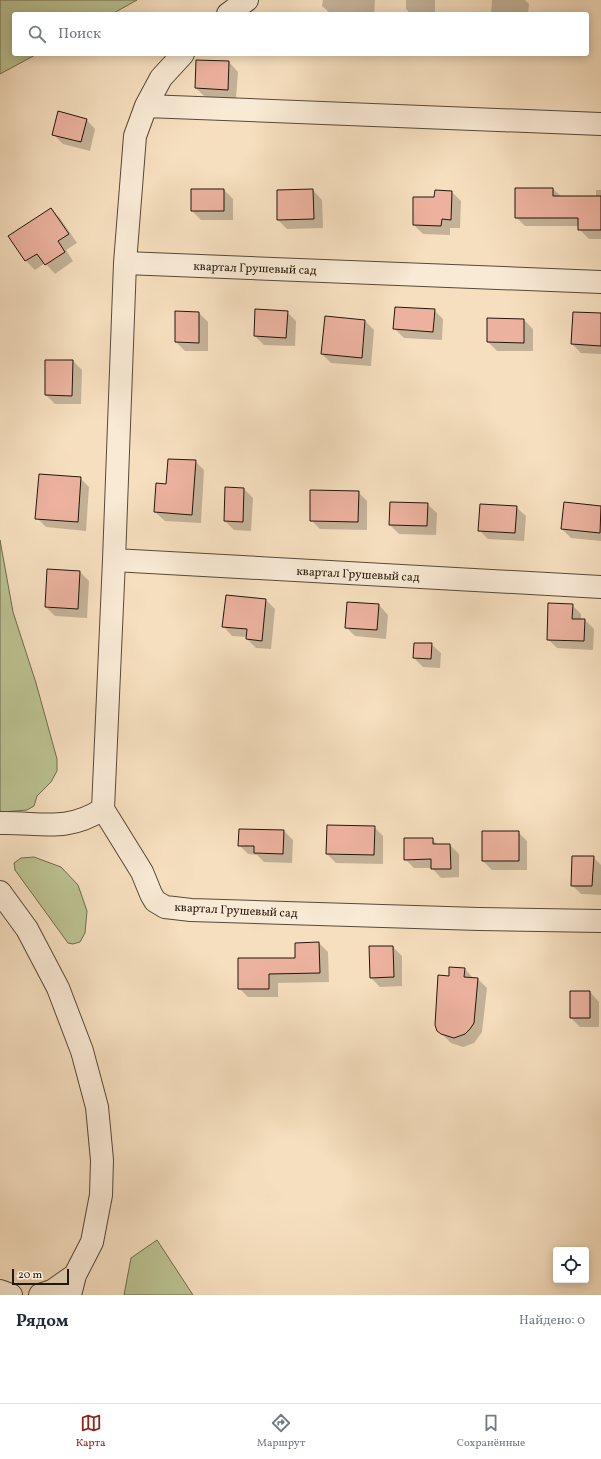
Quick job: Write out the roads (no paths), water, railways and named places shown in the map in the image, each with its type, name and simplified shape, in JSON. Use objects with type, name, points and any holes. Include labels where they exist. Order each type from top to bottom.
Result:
[{"type":"street","points":[[231,12],[247,0]]},
{"type":"street","points":[[0,823],[74,823],[90,817],[103,809],[125,263],[135,136],[146,106],[161,78],[181,56]]},
{"type":"street","points":[[146,106],[601,124]]},
{"type":"street","name":"квартал Грушевый сад","points":[[125,263],[601,282]]},
{"type":"street","name":"квартал Грушевый сад","points":[[114,560],[601,587]]},
{"type":"street","name":"квартал Грушевый сад","points":[[103,809],[142,872],[150,894],[156,901],[165,907],[191,910],[479,919],[601,921]]},
{"type":"street","points":[[0,892],[27,929],[45,960],[58,988],[82,1051],[97,1107],[102,1160],[101,1195],[92,1242],[72,1285],[40,1295]]},
{"type":"street","points":[[0,1291],[11,1295]]}]
